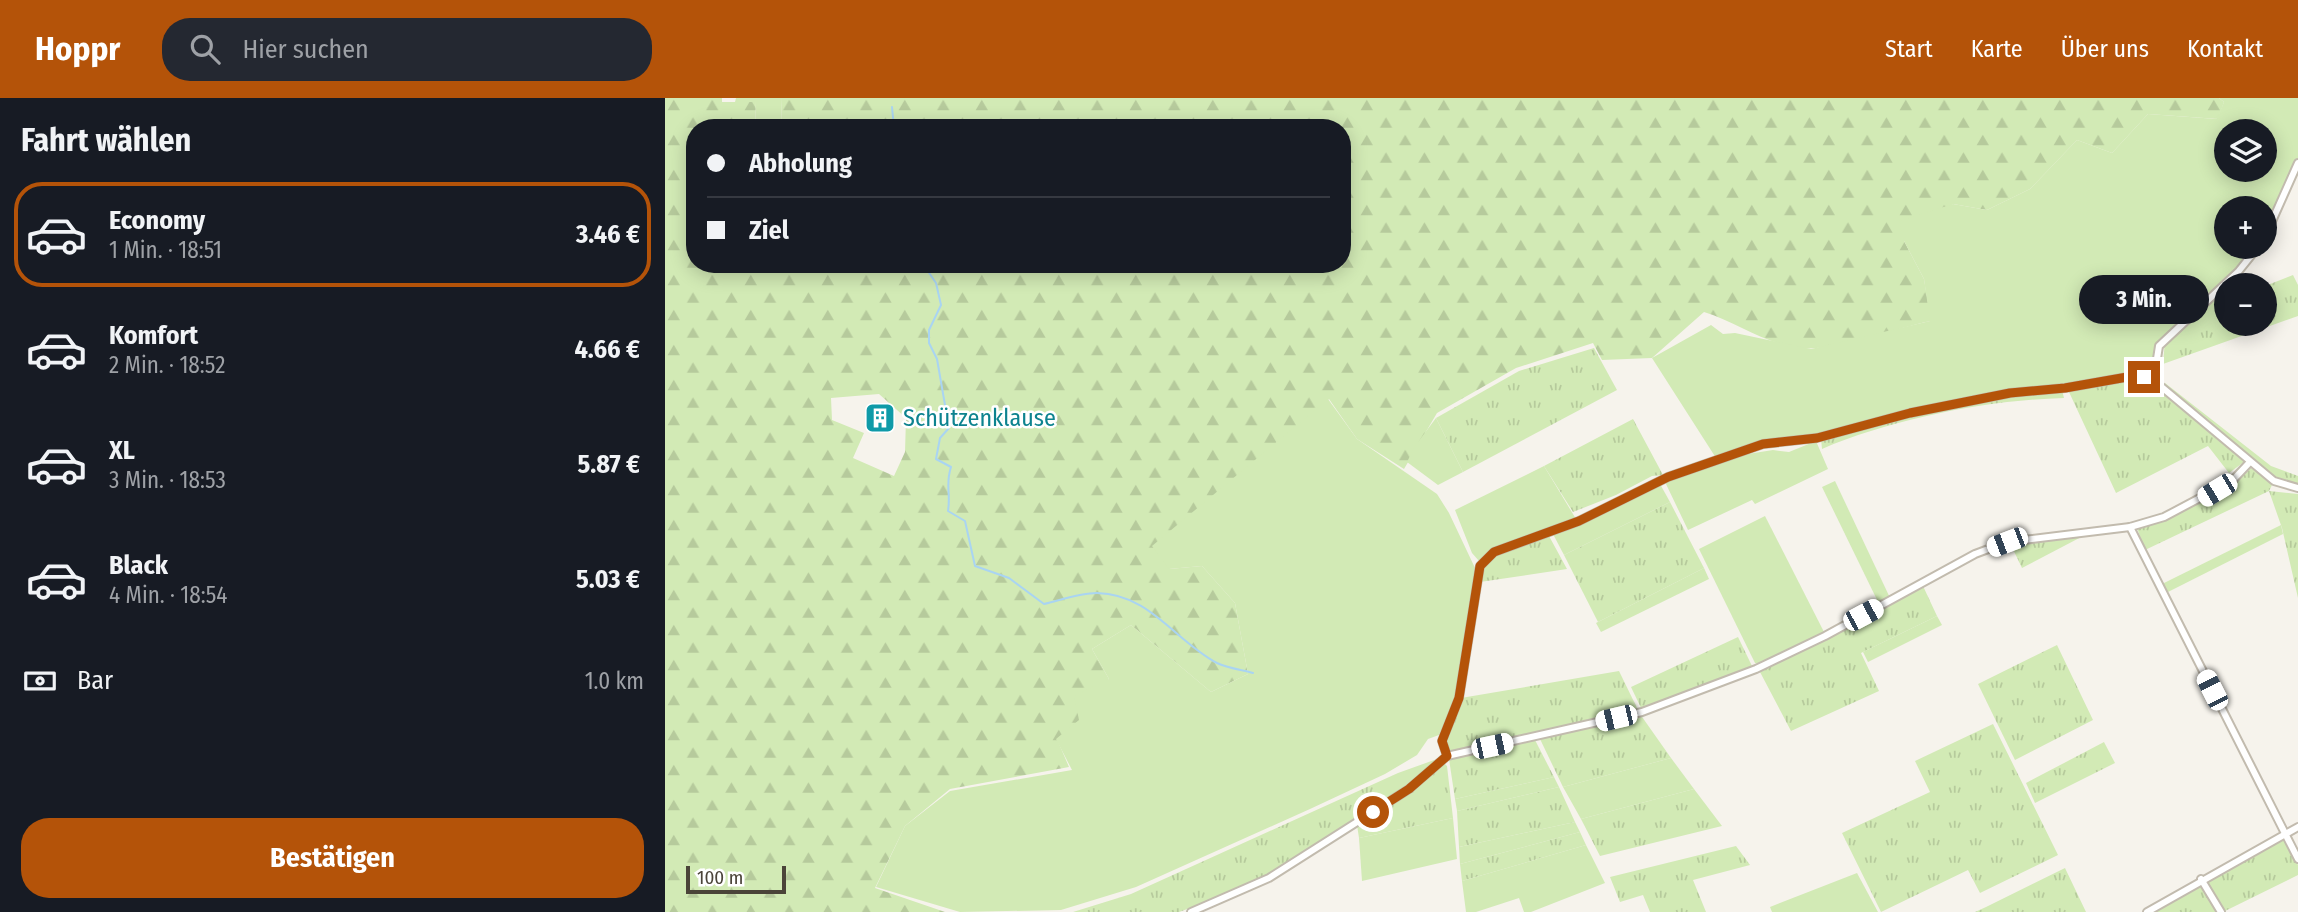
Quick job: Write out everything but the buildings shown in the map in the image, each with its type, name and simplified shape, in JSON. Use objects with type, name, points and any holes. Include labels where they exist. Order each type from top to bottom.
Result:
[{"type":"street","points":[[2277,210],[2298,163]]},
{"type":"street","points":[[2158,384],[2156,365],[2159,346],[2192,312],[2230,280],[2248,259]]},
{"type":"street","points":[[1447,756],[1442,741],[1459,698],[1480,566],[1494,552],[1579,521],[1668,477],[1763,444],[1817,438],[1910,413],[2010,393],[2065,388],[2133,376],[2158,384],[2249,463],[2274,481],[2298,488]]},
{"type":"street","points":[[1191,912],[1269,878],[1409,789],[1447,756],[1642,712],[1756,669],[1825,636],[1975,554],[2007,542],[2130,527],[2196,502],[2232,481],[2249,463]]},
{"type":"street","points":[[2130,527],[2298,859]]},
{"type":"street","points":[[2147,912],[2201,879],[2298,827]]},
{"type":"street","points":[[2201,879],[2221,912]]},
{"type":"green space","points":[[665,98],[722,98],[722,102],[756,102],[755,119],[686,119],[686,273],[1351,273],[1351,119],[781,119],[782,98],[2219,98],[2224,102],[2218,119],[2148,114],[2112,153],[2077,140],[2030,189],[1987,210],[1953,204],[1904,241],[1924,279],[1931,321],[1846,343],[1799,348],[1775,342],[1704,312],[1652,358],[1602,360],[1593,343],[1516,368],[1437,413],[1404,469],[1357,439],[1329,399],[1169,569],[1202,566],[1235,603],[1248,674],[1211,692],[1131,625],[1092,649],[1109,679],[1080,720],[1057,739],[1069,767],[950,789],[905,826],[875,888],[945,912],[665,912]],"holes":[[[879,394],[906,418],[905,452],[894,476],[853,458],[864,433],[832,420],[831,398]]]},
{"type":"green space","points":[[736,98],[782,98],[781,119],[755,119],[756,102],[735,102]]},
{"type":"green space","points":[[2219,98],[2298,98],[2298,163],[2277,210],[2277,196],[2214,196],[2214,259],[2246,259],[2232,273],[2214,273],[2214,291],[2159,346],[2156,365],[2133,376],[1959,403],[1817,438],[1763,444],[1716,458],[1652,358],[1711,325],[1723,334],[1735,333],[1811,349],[1930,321],[1924,279],[1904,241],[1899,221],[1953,204],[1987,210],[2030,189],[2077,140],[2112,153],[2148,114],[2217,119],[2224,102]]},
{"type":"green space","points":[[2293,275],[2298,285],[2298,316],[2277,323],[2277,281]]},
{"type":"green space","points":[[2213,297],[2214,336],[2242,336],[2163,364],[2165,340]]},
{"type":"green space","points":[[1594,348],[1617,390],[1463,472],[1436,418],[1519,371]]},
{"type":"green space","points":[[2135,379],[2177,404],[2244,462],[2229,473],[2208,446],[2116,493],[2069,392]]},
{"type":"green space","points":[[2165,383],[2271,466],[2298,476],[2298,488],[2274,481],[2165,391]]},
{"type":"green space","points":[[2062,390],[2064,398],[2004,403],[1940,413],[1849,438],[1822,449],[1821,439],[1910,416],[1971,403]]},
{"type":"green space","points":[[1328,399],[1357,439],[1437,494],[1475,568],[1457,698],[1439,735],[1428,739],[1417,755],[1385,774],[1310,809],[1136,887],[1061,910],[960,912],[876,887],[905,826],[950,791],[1072,770],[1056,739],[1079,720],[1074,696],[1109,679],[1092,649],[1131,625],[1211,692],[1248,674],[1235,603],[1202,566],[1169,569],[1152,546]]},
{"type":"green space","points":[[1436,418],[1463,472],[1438,485],[1407,462],[1415,446]]},
{"type":"green space","points":[[1633,419],[1663,475],[1652,476],[1616,495],[1573,512],[1544,466]]},
{"type":"green space","points":[[1816,441],[1828,469],[1755,504],[1752,500],[1688,530],[1666,484],[1668,479],[1716,459],[1773,450],[1789,452]]},
{"type":"green space","points":[[1544,466],[1576,519],[1501,546],[1479,561],[1472,553],[1455,510]]},
{"type":"green space","points":[[2251,468],[2273,483],[2269,491],[2145,550],[2137,528],[2218,496]]},
{"type":"green space","points":[[1835,481],[1891,600],[1880,606],[1822,487]]},
{"type":"green space","points":[[1660,484],[1670,502],[1564,555],[1553,534]]},
{"type":"green space","points":[[2269,491],[2298,494],[2298,598],[2282,528]]},
{"type":"green space","points":[[1670,502],[1704,568],[1598,622],[1564,555]]},
{"type":"green space","points":[[1765,516],[1824,632],[1759,664],[1755,663],[1699,549]]},
{"type":"green space","points":[[2281,525],[2283,534],[2166,593],[2162,584]]},
{"type":"green space","points":[[2085,535],[2022,568],[2010,543]]},
{"type":"green space","points":[[1549,536],[1567,569],[1480,582],[1483,571],[1496,555],[1516,545]]},
{"type":"green space","points":[[1704,568],[1709,579],[1601,632],[1596,623]]},
{"type":"green space","points":[[1923,586],[1937,616],[1861,653],[1879,691],[1791,731],[1760,672],[1761,669]]},
{"type":"green space","points":[[1937,616],[1942,625],[1868,662],[1863,652]]},
{"type":"green space","points":[[1738,637],[1752,666],[1641,708],[1631,687]]},
{"type":"green space","points":[[2057,645],[2093,720],[2015,760],[1978,684]]},
{"type":"green space","points":[[1619,671],[1638,710],[1449,751],[1446,742],[1461,698]]},
{"type":"green space","points":[[1640,714],[1671,758],[1563,787],[1540,739]]},
{"type":"green space","points":[[1993,724],[2058,855],[1980,893],[1968,870],[1881,912],[1842,833],[1930,792],[1915,761]]},
{"type":"green space","points":[[1535,740],[1554,777],[1455,799],[1449,759]]},
{"type":"green space","points":[[2104,742],[2115,763],[2035,803],[2026,783]]},
{"type":"green space","points":[[1671,758],[1694,789],[1581,819],[1563,787]]},
{"type":"green space","points":[[1440,760],[1407,788],[1265,876],[1231,893],[1179,912],[1073,912],[1131,894],[1398,773]]},
{"type":"green space","points":[[1444,763],[1447,766],[1453,818],[1359,838],[1357,825],[1410,791]]},
{"type":"green space","points":[[1554,777],[1559,787],[1457,811],[1455,799]]},
{"type":"green space","points":[[1559,787],[1575,822],[1459,847],[1457,811]]},
{"type":"green space","points":[[1694,789],[1722,826],[1600,856],[1581,819]]},
{"type":"green space","points":[[1453,818],[1457,859],[1362,881],[1359,838]]},
{"type":"green space","points":[[1575,822],[1580,832],[1460,864],[1459,847]]},
{"type":"green space","points":[[1580,832],[1586,845],[1462,881],[1460,864]]},
{"type":"green space","points":[[2284,838],[2298,865],[2298,875],[2223,912],[2206,880]]},
{"type":"green space","points":[[1586,845],[1605,883],[1531,912],[1524,912],[1519,898],[1476,912],[1466,912],[1462,881]]},
{"type":"green space","points":[[1736,846],[1750,865],[1693,880],[1706,912],[1650,912],[1643,895],[1620,902],[1610,877]]},
{"type":"green space","points":[[2065,868],[2086,912],[1975,912],[1986,907]]},
{"type":"green space","points":[[1857,873],[1878,912],[1772,912],[1770,907]]},
{"type":"green space","points":[[2200,883],[2217,912],[2152,912]]},
{"type":"waterway","points":[[892,107],[893,119]]},
{"type":"waterway","points":[[929,273],[936,283],[941,305],[929,330],[929,343],[937,359],[949,428],[940,438],[936,459],[951,467],[948,479],[948,511],[965,521],[975,566],[1009,578],[1044,604],[1077,595],[1097,593],[1116,595],[1132,601],[1217,663],[1253,673]]},
{"type":"place","name":"Schützenklause","points":[[880,418]]},
{"type":"route","points":[[1373,812],[1409,789],[1447,756],[1442,741],[1459,698],[1480,566],[1494,552],[1579,521],[1668,477],[1716,458],[1763,444],[1817,438],[1910,413],[2010,393],[2065,388],[2133,376],[2144,377]]}]
